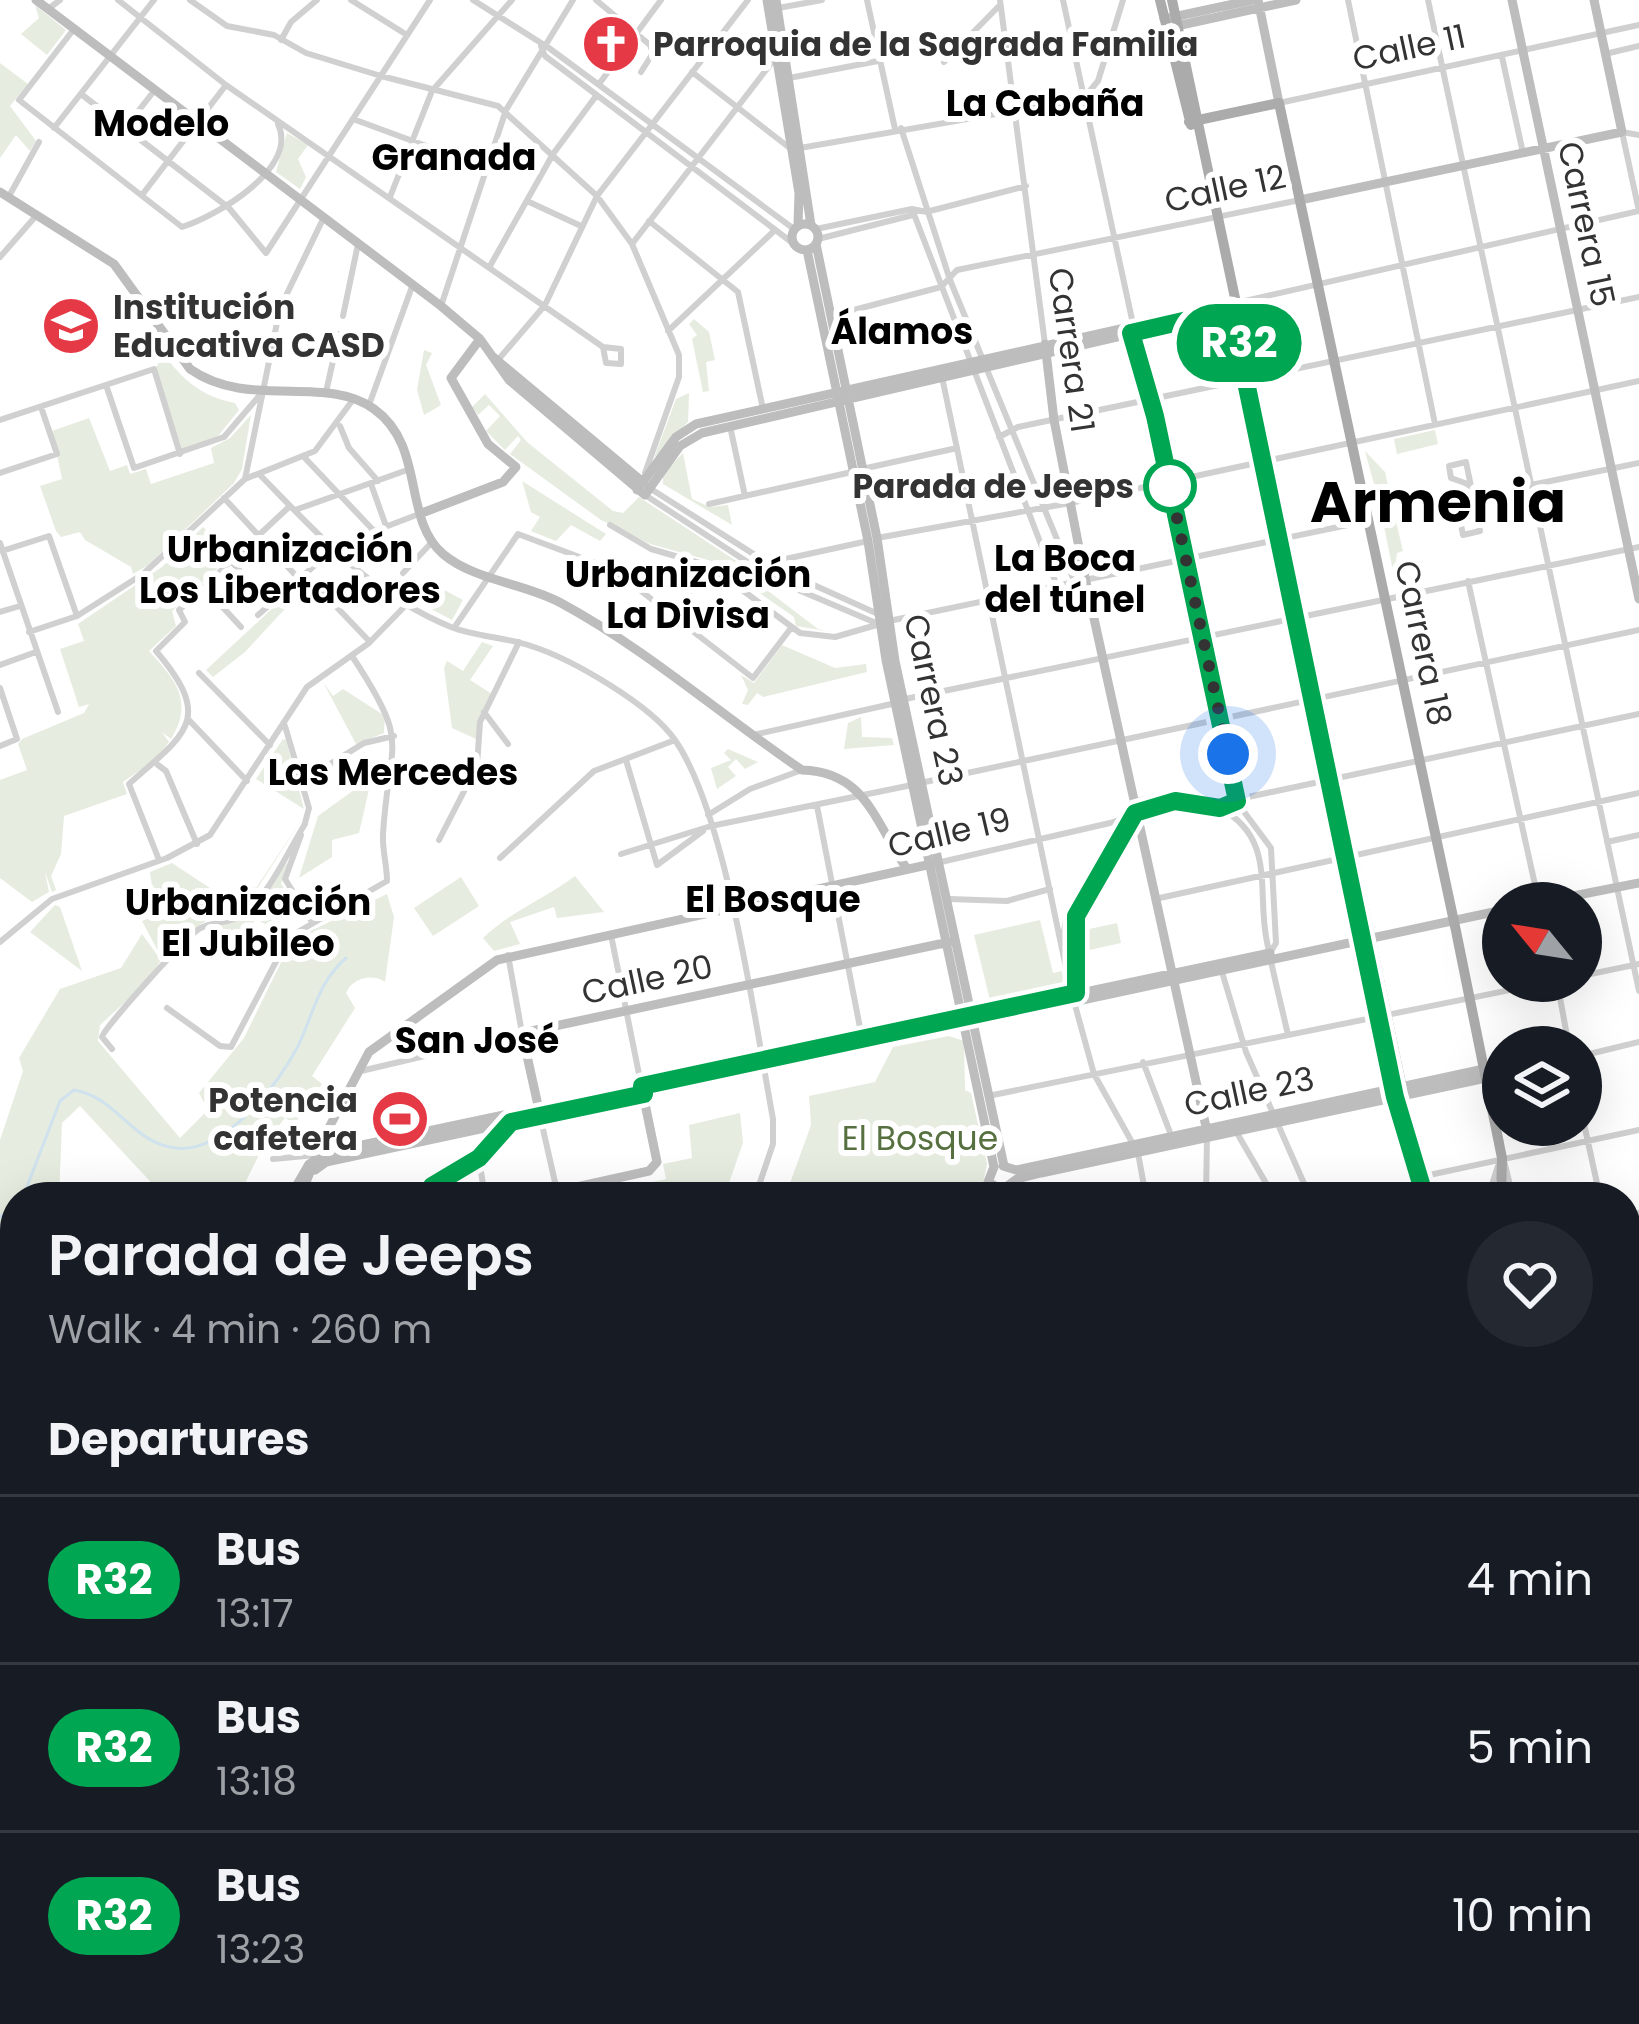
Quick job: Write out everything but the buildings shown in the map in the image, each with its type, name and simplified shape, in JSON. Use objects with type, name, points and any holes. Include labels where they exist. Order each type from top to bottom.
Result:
[{"type":"main road","points":[[1160,0],[1171,22],[1272,459],[1418,1182]]},
{"type":"main road","points":[[1171,22],[1172,0]]},
{"type":"main road","name":"Calle 11","points":[[1195,124],[1279,103]]},
{"type":"main road","name":"Carrera 18","points":[[1279,103],[1388,597],[1482,1060]]},
{"type":"main road","name":"Carrera 18","points":[[1500,1146],[1503,1182]]},
{"type":"main road","points":[[1414,1159],[1419,1182]]},
{"type":"street","points":[[42,3],[60,0]]},
{"type":"street","points":[[118,0],[226,86],[605,349]]},
{"type":"street","points":[[54,128],[154,0]]},
{"type":"street","points":[[190,0],[226,26],[506,110],[597,196],[632,244],[679,356],[679,377],[644,489]]},
{"type":"street","points":[[281,40],[291,22],[317,0]]},
{"type":"street","points":[[351,0],[407,35]]},
{"type":"street","points":[[81,94],[223,203],[266,253],[430,0]]},
{"type":"street","points":[[472,0],[598,84],[794,244],[809,234],[927,212],[1026,186]]},
{"type":"street","points":[[390,197],[432,91],[512,0]]},
{"type":"street","points":[[441,306],[506,110],[573,0]]},
{"type":"street","points":[[596,0],[638,31],[653,53],[641,72]]},
{"type":"street","points":[[490,266],[553,154],[597,95],[598,84],[662,0]]},
{"type":"street","points":[[496,360],[545,305],[597,196],[748,0]]},
{"type":"street","points":[[773,3],[822,0]]},
{"type":"street","points":[[867,0],[878,61],[950,280],[1040,508],[1080,582]]},
{"type":"street","points":[[1063,0],[1130,328],[1187,559],[1237,801],[1271,848],[1276,943],[1271,958]]},
{"type":"street","points":[[692,72],[796,149],[1083,99],[1098,81],[1123,0]]},
{"type":"street","points":[[1171,22],[1257,3],[1296,0]]},
{"type":"street","points":[[1348,0],[1435,424]]},
{"type":"street","points":[[1428,0],[1639,991]]},
{"type":"street","name":"Carrera 15","points":[[1513,0],[1594,391],[1634,549],[1639,599]]},
{"type":"street","points":[[644,489],[699,429],[1639,211],[1594,0]]},
{"type":"street","points":[[42,3],[441,306],[644,489],[775,580],[882,620]]},
{"type":"street","name":"Carrera 23","points":[[773,3],[776,57],[796,149]]},
{"type":"street","name":"Carrera 23","points":[[773,3],[789,78],[809,234],[872,540],[882,620],[1002,1167]]},
{"type":"street","points":[[944,62],[1000,3]]},
{"type":"street","name":"Carrera 21","points":[[1000,3],[1031,254],[1080,582],[1104,660],[1190,1052],[1206,1132],[1206,1182]]},
{"type":"street","name":"Carrera 18","points":[[1257,3],[1279,103]]},
{"type":"street","name":"Calle 11","points":[[1279,103],[1639,25]]},
{"type":"street","points":[[74,29],[19,100],[182,227],[265,176],[282,154],[277,121]]},
{"type":"street","points":[[541,46],[544,56],[648,129]]},
{"type":"street","points":[[1605,53],[1639,46]]},
{"type":"street","points":[[1502,56],[1523,153]]},
{"type":"street","points":[[632,244],[776,57]]},
{"type":"street","points":[[789,78],[878,61]]},
{"type":"street","points":[[142,195],[226,86]]},
{"type":"street","points":[[125,128],[154,91]]},
{"type":"street","points":[[353,118],[486,168]]},
{"type":"street","name":"Calle 12","points":[[831,316],[941,287],[957,270],[1622,132],[1639,135]]},
{"type":"street","points":[[39,142],[4,195],[114,264],[190,369],[225,388],[325,396],[369,405],[400,432],[422,513],[444,555],[568,607],[802,770]]},
{"type":"street","points":[[693,164],[809,234]]},
{"type":"street","points":[[527,201],[580,226]]},
{"type":"street","points":[[913,212],[1057,586]]},
{"type":"street","points":[[0,257],[35,217]]},
{"type":"street","points":[[245,479],[280,308],[324,217]]},
{"type":"street","points":[[649,221],[738,292],[764,414]]},
{"type":"street","points":[[668,331],[774,231]]},
{"type":"street","name":"Carrera 23","points":[[809,234],[831,316],[842,395]]},
{"type":"street","points":[[343,316],[359,241]]},
{"type":"street","points":[[369,405],[413,284]]},
{"type":"street","points":[[999,437],[1054,420],[1639,297]]},
{"type":"street","points":[[325,396],[339,334]]},
{"type":"street","points":[[258,615],[332,550],[503,482],[516,466],[480,431],[451,379],[452,369],[480,339]]},
{"type":"street","points":[[0,420],[154,369],[180,454]]},
{"type":"street","points":[[941,373],[1066,965],[1094,1074],[1136,1148],[1143,1182]]},
{"type":"street","points":[[767,563],[1515,411],[1639,381]]},
{"type":"street","points":[[106,386],[134,468],[224,437],[262,394]]},
{"type":"street","points":[[29,632],[77,616],[161,561],[245,479],[304,457],[340,424],[352,400]]},
{"type":"street","points":[[0,473],[57,454],[41,407]]},
{"type":"street","points":[[729,422],[745,496]]},
{"type":"street","points":[[340,424],[349,448],[374,482],[386,526]]},
{"type":"street","points":[[709,504],[957,448]]},
{"type":"street","points":[[304,457],[374,531]]},
{"type":"street","points":[[1472,496],[1466,462],[1449,466],[1451,478],[1465,483],[1472,496],[1472,508],[1460,520],[1463,535],[1480,531],[1472,496]]},
{"type":"street","points":[[1531,485],[1639,464]]},
{"type":"street","points":[[159,860],[129,784],[158,765],[188,719],[186,686],[156,651],[184,622],[179,610],[293,508],[411,468]]},
{"type":"street","points":[[260,476],[361,577],[454,628],[519,642],[572,664],[647,713],[675,740],[709,815],[763,1065],[774,1136],[760,1182]]},
{"type":"street","points":[[644,489],[767,563],[882,620]]},
{"type":"street","points":[[224,498],[370,642]]},
{"type":"street","points":[[610,526],[651,549],[710,566],[790,628],[824,638],[882,620],[1370,520]]},
{"type":"street","points":[[454,628],[514,536],[522,534],[621,574],[753,678],[790,628]]},
{"type":"street","points":[[58,712],[1,548],[49,536],[77,616]]},
{"type":"street","points":[[403,573],[433,541]]},
{"type":"street","points":[[751,735],[1468,580],[1634,549]]},
{"type":"street","points":[[1525,570],[1544,552]]},
{"type":"street","points":[[231,561],[270,604]]},
{"type":"street","points":[[680,604],[710,566]]},
{"type":"street","points":[[1468,580],[1535,882]]},
{"type":"street","points":[[204,586],[241,627]]},
{"type":"street","points":[[0,942],[52,899],[197,844],[217,827],[314,679],[370,642],[406,604]]},
{"type":"street","points":[[0,613],[20,606]]},
{"type":"street","points":[[621,854],[711,826],[1639,631]]},
{"type":"street","points":[[439,840],[477,766],[484,712],[519,642]]},
{"type":"street","points":[[0,664],[36,652]]},
{"type":"street","points":[[167,1007],[220,1046],[232,1047],[289,937],[385,884],[383,830],[395,766],[394,736],[388,713],[352,656]]},
{"type":"street","points":[[199,673],[270,746]]},
{"type":"street","points":[[0,688],[17,739],[0,746]]},
{"type":"street","points":[[484,712],[508,744]]},
{"type":"street","points":[[1134,808],[1175,801],[1220,808],[1339,777],[1639,714]]},
{"type":"street","points":[[188,719],[247,781]]},
{"type":"street","points":[[284,723],[309,808],[285,879],[312,922]]},
{"type":"street","points":[[301,782],[364,743],[394,736]]},
{"type":"street","points":[[500,857],[584,779],[675,740]]},
{"type":"street","points":[[626,759],[656,865],[711,826]]},
{"type":"street","points":[[158,765],[166,771],[197,844]]},
{"type":"street","points":[[709,815],[750,789],[802,770],[838,773],[862,794],[907,869]]},
{"type":"street","points":[[1058,927],[1122,818],[1134,808],[1174,792],[1237,801]]},
{"type":"street","points":[[1156,898],[1639,793]]},
{"type":"street","points":[[817,806],[862,1038]]},
{"type":"street","points":[[1077,998],[1076,916],[1134,808]]},
{"type":"street","points":[[1220,808],[1251,837],[1265,875],[1271,958],[1288,1035]]},
{"type":"street","name":"Calle 19","points":[[357,1072],[379,1043],[508,955],[937,863],[1122,818]]},
{"type":"street","points":[[112,1049],[101,1032],[151,984],[170,952],[204,925],[240,917],[305,824]]},
{"type":"street","points":[[1607,842],[1639,835]]},
{"type":"street","name":"Carrera 23","points":[[937,863],[949,899],[1002,1167]]},
{"type":"street","points":[[1602,890],[1639,883]]},
{"type":"street","points":[[949,899],[1007,901],[1050,889]]},
{"type":"street","points":[[1066,965],[1067,913]]},
{"type":"street","points":[[273,1159],[319,1156],[539,1112],[1482,915]]},
{"type":"street","points":[[598,1182],[649,1171],[657,1162],[611,935]]},
{"type":"street","name":"Calle 20","points":[[357,1072],[949,941]]},
{"type":"street","points":[[508,955],[555,1182]]},
{"type":"street","points":[[1173,978],[1222,972],[1271,958]]},
{"type":"street","points":[[1602,971],[1636,964]]},
{"type":"street","points":[[1222,972],[1304,1182]]},
{"type":"street","points":[[987,1096],[1482,995]]},
{"type":"street","points":[[763,1065],[862,1038],[970,1020]]},
{"type":"street","points":[[1602,1051],[1639,1042]]},
{"type":"street","points":[[1143,1062],[1171,1135]]},
{"type":"street","points":[[308,1182],[357,1072]]},
{"type":"street","name":"Calle 23","points":[[1002,1167],[1136,1148],[1482,1075]]},
{"type":"street","points":[[315,1170],[326,1162],[539,1112]]},
{"type":"street","name":"Calle 23","points":[[1032,1182],[1171,1135],[1235,1130],[1276,1117]]},
{"type":"street","points":[[439,1182],[479,1158],[511,1122]]},
{"type":"street","points":[[1235,1130],[1265,1182]]},
{"type":"street","points":[[1602,1137],[1639,1130]]},
{"type":"street","points":[[1419,1177],[1559,1146]]},
{"type":"street","points":[[1589,1146],[1597,1182]]},
{"type":"street","points":[[301,1182],[319,1156]]},
{"type":"street","points":[[479,1158],[483,1182]]},
{"type":"street","points":[[1493,1182],[1502,1158]]},
{"type":"street","name":"Carrera 18","points":[[1502,1158],[1509,1182]]},
{"type":"street","points":[[1002,1167],[1004,1182]]},
{"type":"street","points":[[992,1182],[988,1179],[1002,1167]]},
{"type":"green space","points":[[35,5],[66,30],[47,55],[21,34],[39,18]]},
{"type":"green space","points":[[0,63],[28,84],[10,106],[36,141],[30,151],[16,135],[0,158]]},
{"type":"green space","points":[[287,133],[308,145],[298,159],[306,177],[300,189],[276,172]]},
{"type":"green space","points":[[694,319],[709,332],[715,360],[706,362],[709,391],[703,392],[692,339],[697,335],[689,324]]},
{"type":"green space","points":[[152,338],[196,387],[235,403],[239,410],[218,436],[182,450],[155,369],[160,361]]},
{"type":"green space","points":[[424,350],[432,353],[426,365],[441,405],[424,415],[417,390]]},
{"type":"green space","points":[[689,393],[688,422],[654,458],[676,399]]},
{"type":"green space","points":[[485,394],[527,442],[613,511],[623,513],[639,497],[753,572],[755,581],[818,629],[833,632],[796,626],[794,617],[715,562],[650,544],[601,520],[510,454],[521,440],[518,436],[505,450],[486,431],[500,416],[489,405],[478,415],[472,407]]},
{"type":"green space","points":[[251,415],[242,469],[234,483],[147,566],[133,574],[131,567],[85,540],[80,532],[61,537],[56,531],[40,486],[62,479],[52,431],[89,418],[110,471],[127,465],[130,474],[146,469],[151,484],[214,463],[211,448],[230,438]]},
{"type":"green space","points":[[1435,430],[1438,444],[1397,454],[1394,439]]},
{"type":"green space","points":[[1365,451],[1385,472],[1393,507],[1381,510]]},
{"type":"green space","points":[[683,453],[692,499],[710,507],[728,505],[732,525],[663,484],[663,473]]},
{"type":"green space","points":[[522,481],[606,534],[600,541],[571,525],[556,541],[531,531],[540,517],[531,512]]},
{"type":"green space","points":[[1395,517],[1403,551],[1397,553],[1394,576],[1383,521]]},
{"type":"green space","points":[[203,527],[221,544],[211,554],[221,565],[172,611],[176,626],[149,651],[179,692],[178,726],[171,739],[162,732],[169,742],[156,759],[123,782],[127,794],[64,816],[61,854],[51,876],[56,890],[52,892],[45,872],[49,892],[32,902],[0,878],[0,780],[27,770],[18,744],[22,739],[84,713],[89,704],[79,707],[60,649],[84,641],[78,624],[162,567]]},
{"type":"green space","points":[[303,580],[307,585],[245,652],[213,677],[206,670]]},
{"type":"green space","points":[[431,583],[463,600],[452,620],[420,603]]},
{"type":"green space","points":[[482,642],[493,646],[470,680],[492,694],[476,739],[452,728],[444,668],[447,661],[463,671]]},
{"type":"green space","points":[[782,645],[835,668],[866,664],[867,672],[763,697],[757,693],[748,705],[742,704],[748,690],[741,675],[754,683]]},
{"type":"green space","points":[[323,682],[333,696],[343,689],[385,716],[384,733],[356,744]]},
{"type":"green space","points":[[861,717],[862,737],[892,738],[894,745],[844,749],[848,723]]},
{"type":"green space","points":[[286,740],[304,809],[256,779]]},
{"type":"green space","points":[[728,749],[758,762],[745,769],[736,759],[728,767],[736,776],[717,789],[711,768],[731,760],[724,753]]},
{"type":"green space","points":[[365,752],[367,762],[391,760],[385,790],[370,785],[359,833],[332,840],[332,857],[299,878],[318,816],[372,777],[360,755]]},
{"type":"green space","points":[[306,813],[242,912],[206,921],[159,953],[142,921],[156,915],[150,872],[172,863],[237,906],[251,886],[256,888]]},
{"type":"green space","points":[[288,861],[281,884],[296,903],[279,920],[282,933],[256,919],[241,939],[211,929],[250,916]]},
{"type":"green space","points":[[575,876],[604,912],[557,918],[554,907],[510,922],[520,944],[494,951],[483,938],[504,921]]},
{"type":"green space","points":[[461,877],[479,906],[433,936],[414,908]]},
{"type":"green space","points":[[387,894],[394,917],[385,982],[369,978],[349,988],[346,993],[355,1008],[312,1076],[322,1084],[295,1123],[285,1118],[266,1141],[246,1182],[151,1182],[80,1106],[62,1123],[60,1182],[0,1182],[0,1140],[23,1071],[19,1058],[60,989],[121,968],[142,934],[161,960],[147,982],[100,1025],[98,1041],[180,1138],[208,1110],[199,1093],[244,1038],[292,940]]},
{"type":"green space","points":[[55,905],[60,907],[82,971],[30,932]]},
{"type":"green space","points":[[1040,920],[1053,973],[1062,971],[1065,988],[991,1004],[974,935]]},
{"type":"green space","points":[[1117,923],[1121,943],[1080,952],[1080,931]]},
{"type":"green space","name":"El Bosque","points":[[949,1036],[964,1041],[965,1090],[971,1093],[987,1164],[983,1182],[790,1182],[811,1125],[809,1096],[875,1082],[893,1047]]},
{"type":"green space","points":[[740,1113],[743,1143],[729,1182],[652,1182],[666,1179],[663,1164],[692,1158],[689,1125]]},
{"type":"waterway","points":[[29,1182],[60,1101],[74,1090],[102,1101],[147,1137],[175,1148],[194,1147],[230,1129],[277,1080],[298,1046],[322,988],[346,958]]},
{"type":"bus line","name":"R32","points":[[439,1182],[479,1158],[511,1122],[644,1094],[642,1086],[1076,993],[1072,935],[1076,916],[1135,813],[1175,801],[1220,808],[1237,801],[1155,416],[1145,395],[1131,333],[1231,310],[1395,1097],[1420,1182]]},
{"type":"place","name":"Parroquia de la Sagrada Familia","points":[[611,44]]},
{"type":"place","name":"Institución Educativa CASD","points":[[71,326]]},
{"type":"place","name":"Parada de Jeeps","points":[[1170,486]]},
{"type":"place","name":"Potencia cafetera","points":[[400,1119]]},
{"type":"district","name":"La Cabaña","points":[[1045,103]]},
{"type":"district","name":"Modelo","points":[[161,123]]},
{"type":"district","name":"Granada","points":[[454,157]]},
{"type":"district","name":"Álamos","points":[[902,331]]},
{"type":"district","name":"Armenia","points":[[1438,502]]},
{"type":"district","name":"Urbanización Los Libertadores","points":[[290,570]]},
{"type":"district","name":"La Boca del túnel","points":[[1065,578]]},
{"type":"district","name":"Urbanización La Divisa","points":[[688,594]]},
{"type":"district","name":"Las Mercedes","points":[[393,772]]},
{"type":"district","name":"El Bosque","points":[[773,899]]},
{"type":"district","name":"Urbanización El Jubileo","points":[[248,922]]},
{"type":"district","name":"San José","points":[[477,1040]]},
{"type":"route","points":[[1170,486],[1169,481],[1228,754]]}]
